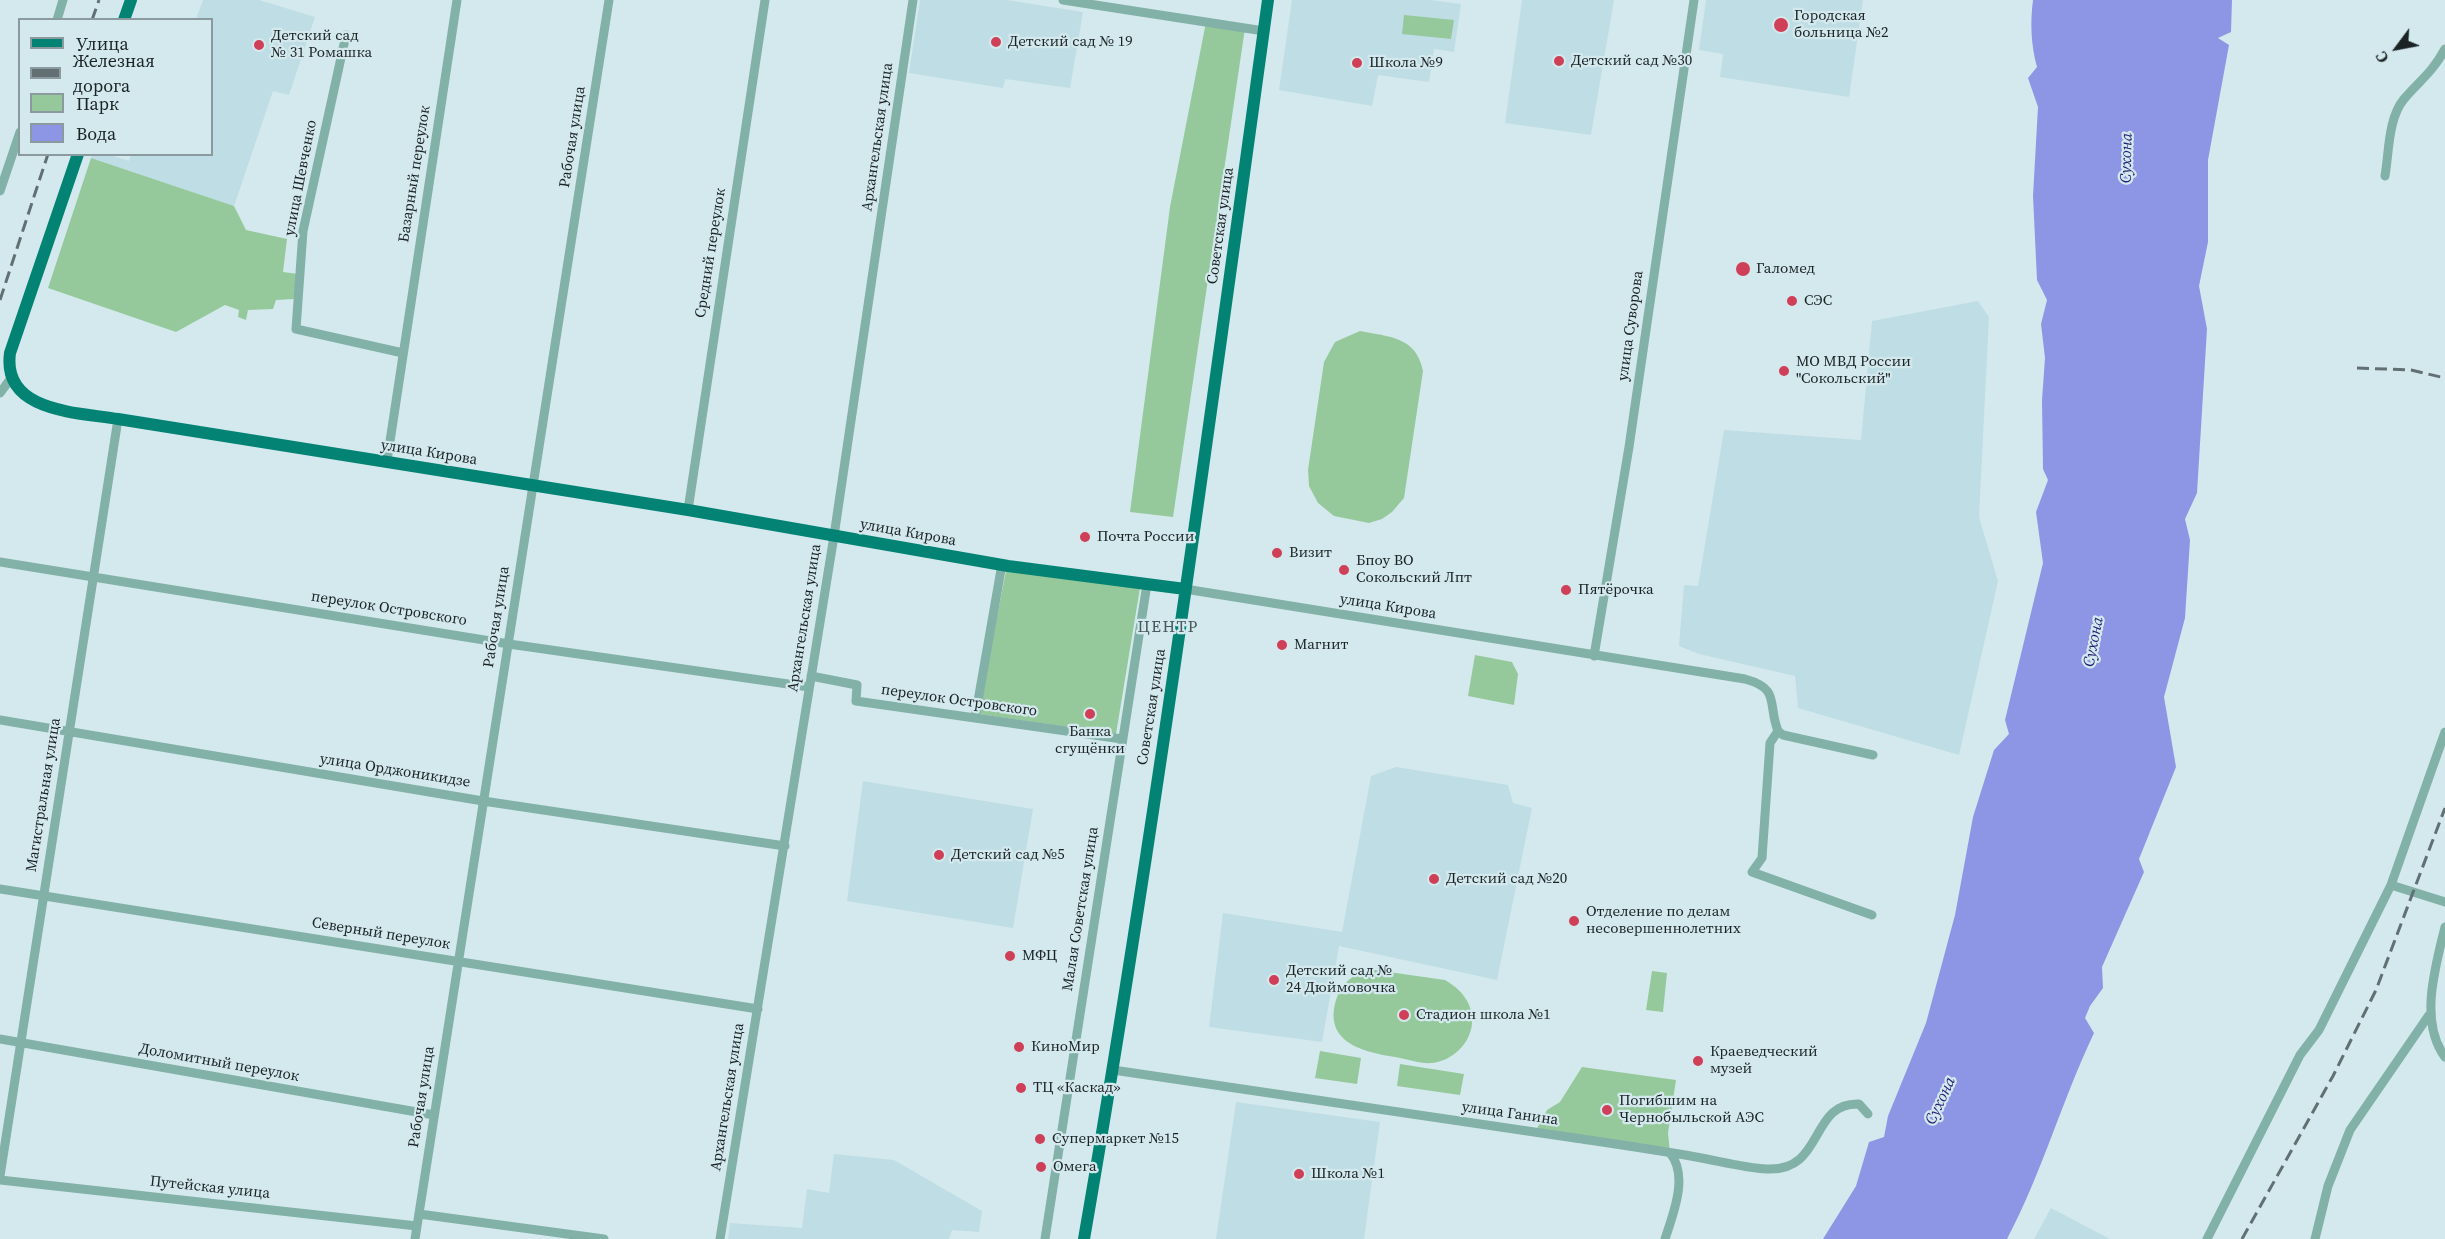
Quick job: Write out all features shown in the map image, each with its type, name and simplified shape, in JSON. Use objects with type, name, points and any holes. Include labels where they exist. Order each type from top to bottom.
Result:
[{"type":"main road","points":[[125,18],[130,0]]},
{"type":"main road","name":"Советская улица","points":[[1084,1239],[1113,1070],[1185,589],[1268,0]]},
{"type":"main road","points":[[10,378],[10,353],[77,156]]},
{"type":"main road","name":"улица Кирова","points":[[10,378],[16,388],[34,403],[117,419],[688,510],[1002,564],[1185,589]]},
{"type":"street","points":[[58,18],[63,0]]},
{"type":"street","name":"Базарный переулок","points":[[387,461],[457,0]]},
{"type":"street","name":"Рабочая улица","points":[[415,1239],[609,0]]},
{"type":"street","name":"Средний переулок","points":[[688,510],[765,0]]},
{"type":"street","name":"Архангельская улица","points":[[720,1239],[834,536],[913,0]]},
{"type":"street","points":[[1063,0],[1264,31]]},
{"type":"street","name":"улица Суворова","points":[[1594,656],[1629,447],[1694,0]]},
{"type":"street","name":"улица Шевченко","points":[[346,35],[303,231],[297,329],[403,353]]},
{"type":"street","points":[[2385,176],[2392,130],[2403,101],[2427,78],[2445,49]]},
{"type":"street","points":[[0,191],[18,138]]},
{"type":"street","points":[[0,393],[10,378]]},
{"type":"street","name":"Магистральная улица","points":[[0,1176],[117,419]]},
{"type":"street","name":"переулок Островского","points":[[0,562],[508,644],[809,687]]},
{"type":"street","points":[[975,718],[1002,564]]},
{"type":"street","name":"Малая Советская улица","points":[[1045,1239],[1147,584]]},
{"type":"street","name":"улица Кирова","points":[[1185,589],[1759,683],[1767,688],[1771,696],[1778,731]]},
{"type":"street","name":"переулок Островского","points":[[811,676],[857,685],[856,701],[1122,739]]},
{"type":"street","name":"улица Орджоникидзе","points":[[0,720],[483,801],[785,846]]},
{"type":"street","points":[[1872,915],[1752,872],[1762,858],[1770,743],[1778,731],[1783,735],[1873,755]]},
{"type":"street","points":[[2207,1239],[2300,1054],[2319,1030],[2391,885],[2445,732]]},
{"type":"street","points":[[2391,885],[2445,902]]},
{"type":"street","name":"Северный переулок","points":[[0,889],[758,1009]]},
{"type":"street","points":[[2445,927],[2429,1015],[2432,1035],[2445,1057]]},
{"type":"street","points":[[2315,1239],[2328,1186],[2350,1130],[2429,1015]]},
{"type":"street","name":"Доломитный переулок","points":[[0,1039],[434,1115]]},
{"type":"street","name":"улица Ганина","points":[[1113,1070],[1670,1153],[1767,1170],[1777,1169],[1799,1160],[1810,1149],[1830,1113],[1845,1103],[1859,1104],[1868,1114]]},
{"type":"street","points":[[1665,1239],[1673,1214],[1679,1177],[1675,1159],[1670,1153]]},
{"type":"street","name":"Путейская улица","points":[[0,1180],[417,1226]]},
{"type":"street","points":[[419,1214],[604,1239]]},
{"type":"shaded area","points":[[203,0],[259,0],[315,17],[289,95],[273,91],[234,206],[91,158],[92,156],[113,156],[129,161],[131,156],[213,156],[213,18],[196,18]]},
{"type":"shaded area","name":"Детский сад № 19","points":[[920,0],[1007,0],[1083,12],[1070,88],[1005,79],[1003,88],[909,73]]},
{"type":"shaded area","name":"Школа №9","points":[[1292,0],[1430,0],[1461,4],[1454,52],[1434,49],[1429,82],[1378,75],[1372,106],[1279,90]]},
{"type":"shaded area","name":"Детский сад №30","points":[[1522,0],[1614,0],[1591,135],[1505,123]]},
{"type":"shaded area","name":"Городская больница №2","points":[[1706,0],[1863,0],[1849,97],[1720,77],[1723,54],[1699,50]]},
{"type":"shaded area","points":[[1978,301],[1989,317],[1979,517],[1998,581],[1959,755],[1798,708],[1795,676],[1699,654],[1679,646],[1684,585],[1698,586],[1724,430],[1861,440],[1872,321]]},
{"type":"shaded area","name":"Детский сад №20","points":[[1396,767],[1508,785],[1513,803],[1532,808],[1497,980],[1339,946],[1322,1042],[1209,1027],[1223,913],[1342,932],[1371,776]]},
{"type":"shaded area","name":"Детский сад №5","points":[[863,781],[1033,809],[1013,928],[847,901]]},
{"type":"shaded area","name":"Школа №1","points":[[1236,1102],[1380,1122],[1364,1239],[1216,1239]]},
{"type":"shaded area","points":[[834,1154],[894,1160],[982,1211],[979,1232],[952,1230],[949,1239],[728,1239],[730,1223],[802,1228],[807,1189],[829,1193]]},
{"type":"shaded area","points":[[2051,1208],[2110,1239],[2034,1239]]},
{"type":"green space","points":[[1404,15],[1454,20],[1451,39],[1402,34]]},
{"type":"green space","points":[[1206,22],[1245,28],[1173,517],[1130,512],[1170,207]]},
{"type":"green space","points":[[91,158],[234,206],[246,230],[287,239],[283,272],[298,274],[294,299],[276,300],[273,309],[248,310],[246,320],[238,317],[239,310],[225,305],[176,332],[48,288]]},
{"type":"green space","points":[[1360,331],[1391,337],[1408,345],[1419,359],[1423,371],[1404,498],[1392,512],[1382,519],[1369,523],[1334,516],[1318,503],[1309,486],[1308,470],[1324,362],[1335,342]]},
{"type":"green space","points":[[1006,571],[1140,588],[1116,734],[978,714]]},
{"type":"green space","points":[[1475,655],[1512,662],[1518,674],[1514,705],[1468,696]]},
{"type":"green space","points":[[1368,969],[1445,980],[1456,988],[1469,1004],[1472,1017],[1471,1031],[1464,1045],[1446,1059],[1428,1063],[1371,1052],[1349,1043],[1335,1026],[1336,1000],[1348,981]]},
{"type":"green space","points":[[1652,971],[1667,973],[1663,1012],[1646,1010]]},
{"type":"green space","points":[[1320,1051],[1361,1058],[1357,1084],[1315,1078]]},
{"type":"green space","points":[[1400,1064],[1464,1074],[1460,1095],[1397,1086]]},
{"type":"green space","points":[[1582,1067],[1676,1080],[1668,1133],[1670,1153],[1535,1132],[1547,1110],[1560,1102]]},
{"type":"water","name":"Сухона","points":[[2033,0],[2232,0],[2231,32],[2218,38],[2229,45],[2208,160],[2208,242],[2199,286],[2207,329],[2197,493],[2185,519],[2190,540],[2185,618],[2164,697],[2176,767],[2139,859],[2144,872],[2102,967],[2103,988],[2090,1006],[2085,1018],[2094,1033],[2031,1188],[2007,1239],[1823,1239],[1856,1186],[1869,1142],[1884,1137],[1888,1116],[1926,1023],[1955,915],[1973,817],[1994,750],[2009,734],[2005,720],[2043,563],[2036,512],[2048,480],[2043,469],[2042,400],[2045,358],[2041,324],[2047,300],[2037,280],[2033,196],[2038,107],[2028,78],[2037,67],[2032,34]]},
{"type":"railway","points":[[93,18],[99,0]]},
{"type":"railway","points":[[0,300],[47,156]]},
{"type":"railway","points":[[2357,368],[2411,370],[2445,378]]},
{"type":"railway","points":[[2242,1239],[2333,1076],[2376,990],[2445,808]]},
{"type":"place","name":"Городская больница №2","points":[[1781,25]]},
{"type":"place","name":"Детский сад № 19","points":[[996,42]]},
{"type":"place","name":"Детский сад № 31 Ромашка","points":[[259,45]]},
{"type":"place","name":"Детский сад №30","points":[[1559,61]]},
{"type":"place","name":"Школа №9","points":[[1357,63]]},
{"type":"place","name":"Галомед","points":[[1743,269]]},
{"type":"place","name":"СЭС","points":[[1792,301]]},
{"type":"place","name":"МО МВД России \"Сокольский\"","points":[[1784,371]]},
{"type":"place","name":"Почта России","points":[[1085,537]]},
{"type":"place","name":"Визит","points":[[1277,553]]},
{"type":"place","name":"Бпоу ВО Сокольский Лпт","points":[[1344,570]]},
{"type":"place","name":"Пятёрочка","points":[[1566,590]]},
{"type":"place","name":"Магнит","points":[[1282,645]]},
{"type":"place","name":"Банка сгущёнки","points":[[1090,714]]},
{"type":"place","name":"Детский сад №5","points":[[939,855]]},
{"type":"place","name":"Детский сад №20","points":[[1434,879]]},
{"type":"place","name":"Отделение по делам несовершеннолетних","points":[[1574,921]]},
{"type":"place","name":"МФЦ","points":[[1010,956]]},
{"type":"place","name":"Детский сад № 24 Дюймовочка","points":[[1274,980]]},
{"type":"place","name":"Стадион школа №1","points":[[1404,1015]]},
{"type":"place","name":"КиноМир","points":[[1019,1047]]},
{"type":"place","name":"Краеведческий музей","points":[[1698,1061]]},
{"type":"place","name":"ТЦ «Каскад»","points":[[1021,1088]]},
{"type":"place","name":"Погибшим на Чернобыльской АЭС","points":[[1607,1110]]},
{"type":"place","name":"Супермаркет №15","points":[[1040,1139]]},
{"type":"place","name":"Омега","points":[[1041,1167]]},
{"type":"place","name":"Школа №1","points":[[1299,1174]]},
{"type":"district","name":"ЦЕНТР","points":[[1168,628]]}]
